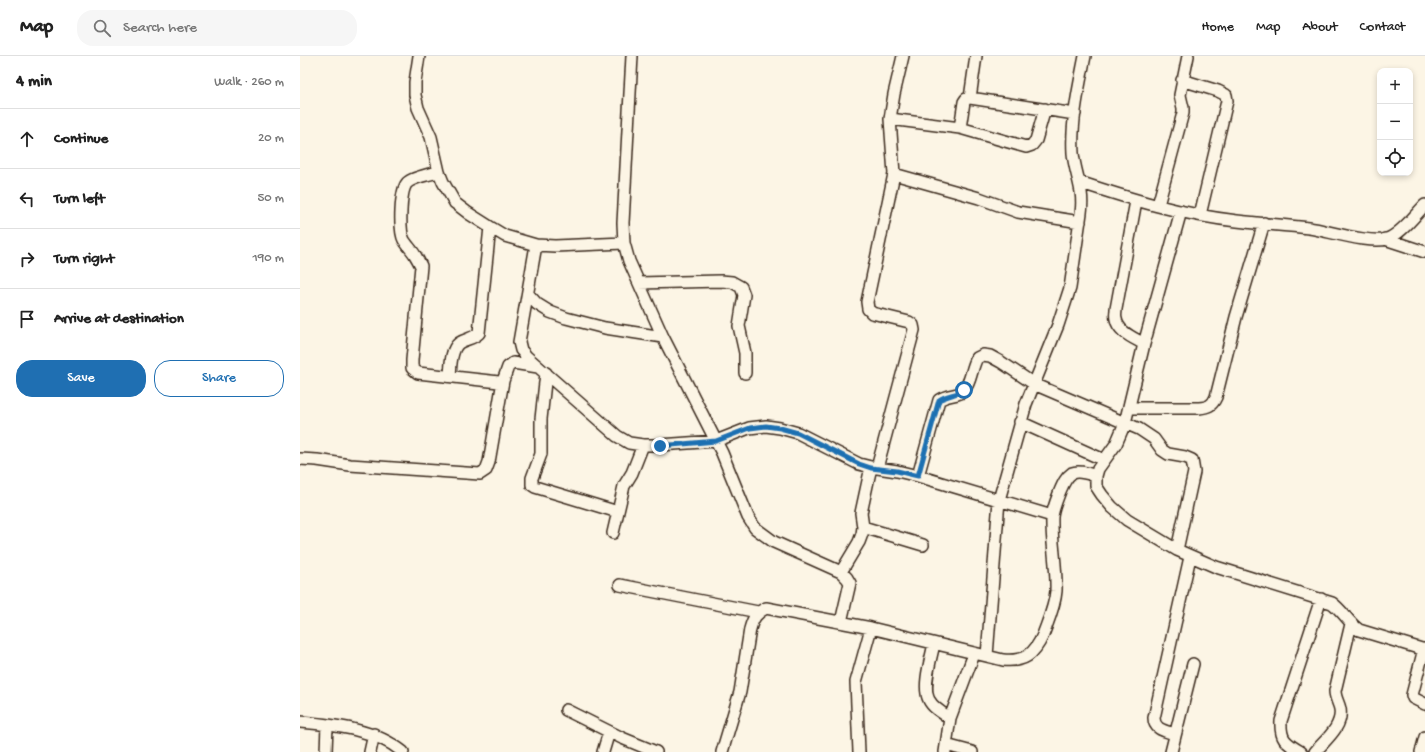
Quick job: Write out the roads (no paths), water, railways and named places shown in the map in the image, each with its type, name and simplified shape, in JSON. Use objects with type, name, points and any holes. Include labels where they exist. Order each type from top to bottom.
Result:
[{"type":"street","points":[[419,56],[416,69],[415,95],[418,108],[431,137],[439,172],[447,190],[455,202],[468,213],[505,236],[536,245],[555,246],[624,243]]},
{"type":"street","points":[[632,56],[623,223],[624,243],[629,261],[663,337],[722,453],[748,517],[755,528],[774,542],[841,572],[850,583],[841,622]]},
{"type":"street","points":[[841,572],[859,542],[863,527],[861,513],[914,330],[913,325],[910,322],[878,315],[872,313],[868,309],[868,302],[894,174],[890,119],[903,56]]},
{"type":"street","points":[[970,98],[976,56]]},
{"type":"street","points":[[987,656],[999,500],[1020,422],[1058,325],[1070,288],[1082,202],[1073,153],[1075,114],[1085,56]]},
{"type":"street","points":[[1158,205],[1183,113],[1184,108],[1180,95],[1188,56]]},
{"type":"street","points":[[1182,80],[1218,91],[1226,95],[1227,101],[1200,215]]},
{"type":"street","points":[[960,128],[964,102],[966,99],[970,98],[1075,114]]},
{"type":"street","points":[[890,119],[960,128],[1026,147],[1032,145],[1036,140],[1045,109]]},
{"type":"street","points":[[439,172],[414,179],[407,183],[401,199],[402,235],[404,241],[416,256],[421,266],[412,368],[418,373],[499,382],[503,380]]},
{"type":"street","points":[[894,174],[979,198],[1018,212],[1080,222]]},
{"type":"street","points":[[1079,182],[1136,201],[1200,215],[1237,221],[1309,228],[1372,240],[1393,237],[1425,205]]},
{"type":"street","points":[[1136,201],[1116,309],[1116,319],[1119,326],[1125,332],[1144,344]]},
{"type":"street","points":[[1181,211],[1144,344],[1125,423],[1116,444],[1098,469],[1096,486],[1112,507],[1127,520],[1190,557],[1216,567],[1332,603],[1341,610],[1351,624],[1359,630],[1424,650],[1412,695],[1413,698],[1425,704]]},
{"type":"street","points":[[1129,408],[1199,408],[1207,407],[1213,404],[1236,316],[1264,223]]},
{"type":"street","points":[[450,376],[455,348],[459,343],[475,337],[479,333],[490,227]]},
{"type":"street","points":[[1385,239],[1425,252]]},
{"type":"street","points":[[536,245],[519,342],[521,350],[617,436],[629,443],[643,446],[660,446],[716,441],[750,428],[766,426],[780,428],[798,433],[859,464],[918,476],[1052,516]]},
{"type":"street","points":[[639,283],[721,281],[732,282],[741,287],[744,295],[739,326],[745,353],[745,373]]},
{"type":"street","points":[[528,294],[538,304],[550,312],[566,318],[605,328],[663,337]]},
{"type":"street","points":[[918,476],[939,400],[945,396],[959,393],[964,390],[977,358],[983,355],[990,356],[1034,384],[1146,433],[1154,439],[1162,450],[1168,454],[1185,457],[1192,460],[1194,464],[1194,472],[1177,550]]},
{"type":"street","points":[[300,459],[350,465],[480,474],[486,470],[489,462],[503,380],[508,367],[513,364],[542,370]]},
{"type":"street","points":[[542,370],[541,454],[532,478],[532,484],[535,487],[618,512]]},
{"type":"street","points":[[1020,422],[1104,460]]},
{"type":"street","points":[[614,533],[624,486],[632,473],[643,446]]},
{"type":"street","points":[[722,752],[740,692],[750,629],[753,619],[758,612],[766,608],[871,628],[974,654],[1014,661],[1024,658],[1032,652],[1040,641],[1053,607],[1056,593],[1052,516],[1054,505],[1064,482],[1073,473],[1080,472],[1096,476]]},
{"type":"street","points":[[863,527],[923,546]]},
{"type":"street","points":[[1175,734],[1157,728],[1154,724],[1154,718],[1190,557]]},
{"type":"street","points":[[620,585],[758,612]]},
{"type":"street","points":[[1301,752],[1286,743],[1282,737],[1280,730],[1281,721],[1321,599]]},
{"type":"street","points":[[1315,752],[1339,721],[1340,707],[1335,696],[1335,691],[1351,624]]},
{"type":"street","points":[[859,752],[856,682],[871,628]]},
{"type":"street","points":[[934,644],[927,685],[928,698],[937,710],[950,718]]},
{"type":"street","points":[[972,752],[946,749],[950,718],[974,654]]},
{"type":"street","points":[[1171,752],[1193,664]]},
{"type":"street","points":[[566,710],[609,732],[656,752]]},
{"type":"street","points":[[300,722],[328,725],[374,734],[392,743],[403,752]]},
{"type":"street","points":[[326,752],[328,725]]},
{"type":"street","points":[[603,752],[609,732]]},
{"type":"street","points":[[370,752],[374,734]]},
{"type":"street","points":[[1421,752],[1425,737]]}]
